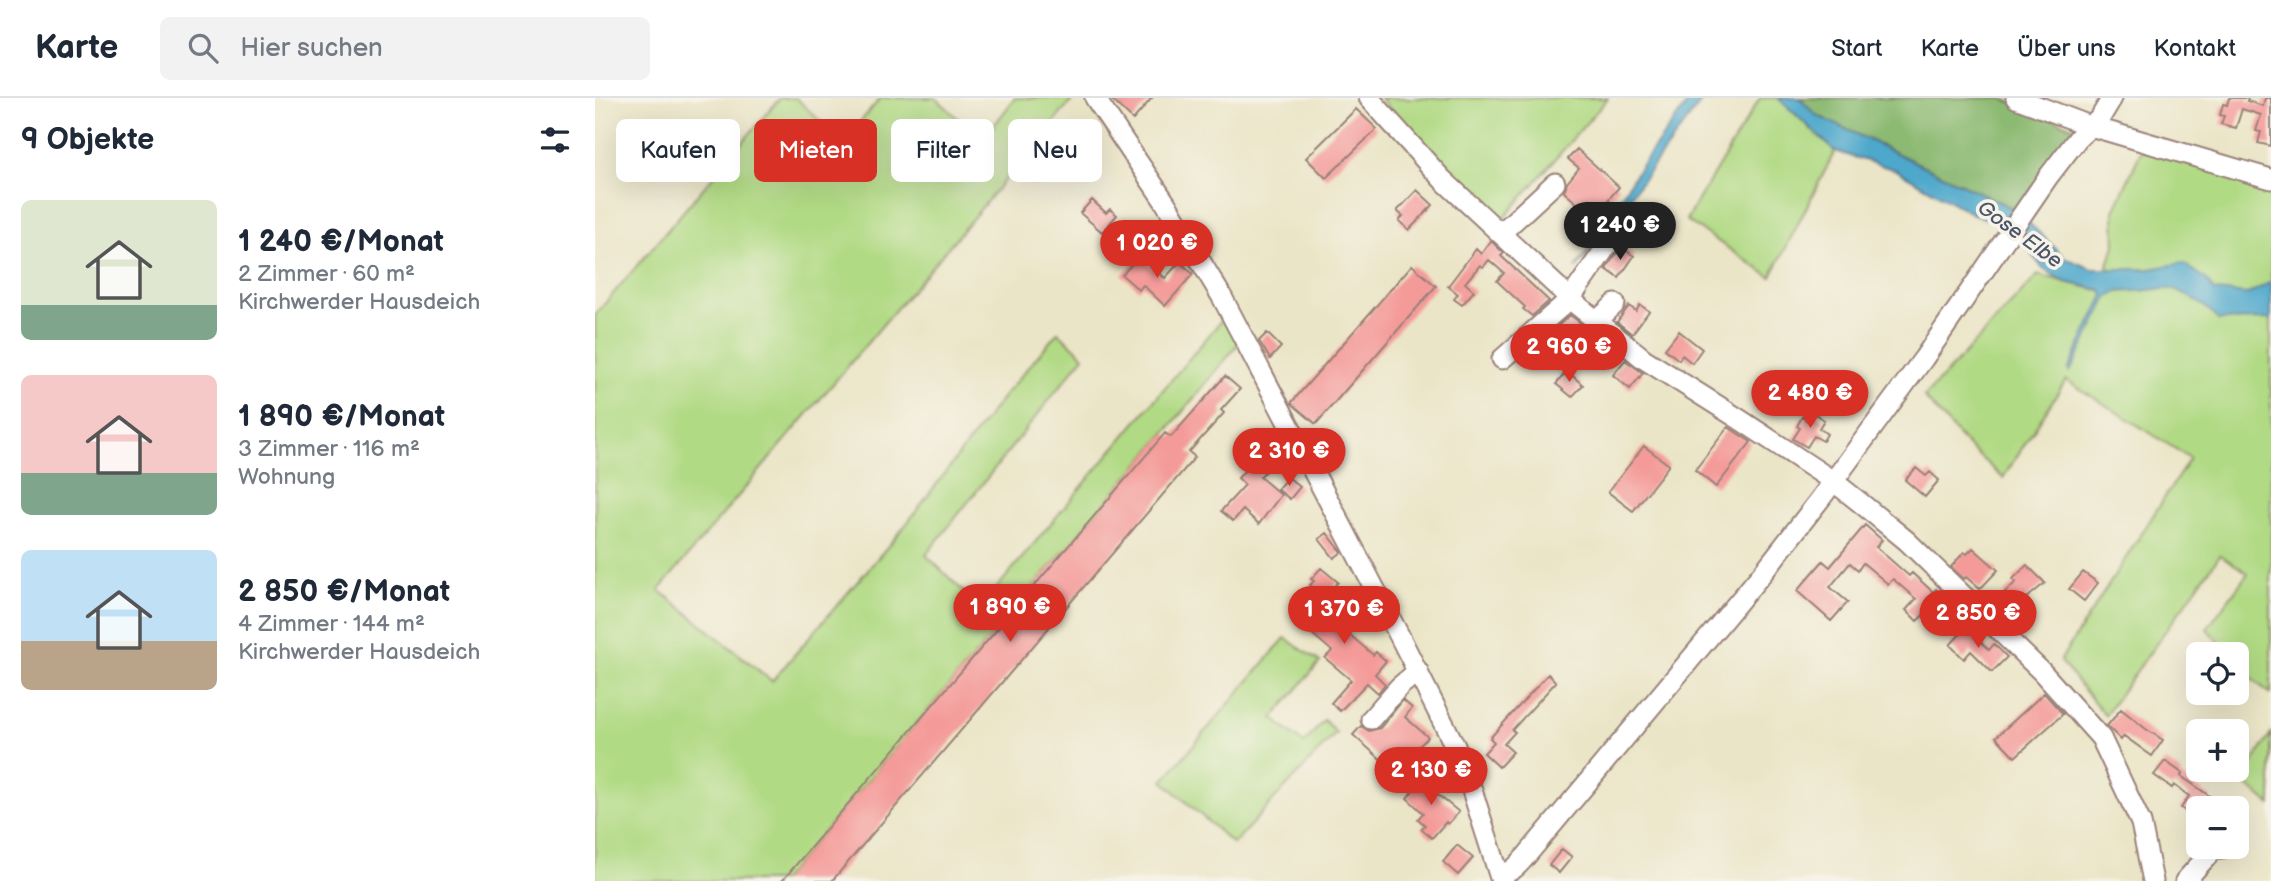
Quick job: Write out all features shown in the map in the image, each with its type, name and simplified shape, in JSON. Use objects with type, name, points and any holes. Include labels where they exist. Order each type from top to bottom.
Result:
[{"type":"street","points":[[1095,98],[1165,201],[1222,297],[1417,671],[1463,762],[1500,877],[1515,869],[1765,570],[1924,358],[2026,208],[2071,147],[2100,118],[2112,98]]},
{"type":"street","points":[[1369,98],[1442,179],[1570,299],[1644,359],[1833,481],[1907,541],[2042,672],[2101,738],[2141,823],[2153,881]]},
{"type":"street","points":[[2024,99],[2090,126],[2271,179]]},
{"type":"street","points":[[1501,233],[1555,183]]},
{"type":"street","points":[[1502,359],[1570,299],[1623,222]]},
{"type":"street","points":[[1597,321],[1615,304]]},
{"type":"street","points":[[1371,719],[1417,671]]},
{"type":"street","points":[[2185,881],[2206,859]]},
{"type":"green space","points":[[780,98],[796,98],[818,119],[762,119]]},
{"type":"green space","points":[[881,98],[936,98],[958,119],[891,119],[891,182],[994,182],[994,125],[1015,98],[1074,98],[1056,119],[1008,119],[1008,176],[659,590],[772,681],[901,531],[1003,397],[1058,332],[1084,356],[926,555],[980,608],[1225,316],[1239,343],[782,881],[595,881],[595,315],[708,182],[740,182],[740,145],[754,128],[754,182],[877,182],[877,119],[862,119]]},
{"type":"green space","points":[[1380,98],[1608,98],[1499,224],[1448,175]]},
{"type":"green space","points":[[1760,98],[1778,98],[1835,151],[1771,277],[1686,220]]},
{"type":"green space","points":[[1800,98],[2001,98],[2076,128],[2016,210],[1816,115]]},
{"type":"green space","points":[[2142,149],[2271,187],[2271,694],[2249,676],[2249,642],[2219,642],[2207,629],[2248,573],[2220,555],[2105,715],[2060,661],[2190,458],[2066,380],[2003,478],[1967,445],[1924,397],[2038,275],[2098,290],[2115,246],[2114,211]]},
{"type":"green space","points":[[1285,638],[1320,662],[1273,718],[1304,744],[1324,720],[1336,733],[1233,844],[1163,781]]},
{"type":"green space","points":[[2271,734],[2271,805],[2242,782],[2249,782],[2249,768]]},
{"type":"water","points":[[1691,98],[1704,98],[1576,269],[1636,173]]},
{"type":"water","name":"Gose Elbe","points":[[1778,98],[1800,98],[1816,115],[2016,210],[2065,258],[2093,269],[2150,269],[2183,263],[2206,279],[2214,291],[2248,294],[2271,282],[2271,319],[2218,320],[2198,302],[2174,290],[2116,293],[2109,296],[2070,372],[2068,370],[2104,295],[2101,290],[2065,282],[2043,269],[2022,240],[2005,225],[1973,214],[1896,170],[1835,151]]},
{"type":"building","points":[[1110,98],[1152,98],[1133,120]]},
{"type":"building","points":[[2229,98],[2248,98],[2247,101],[2263,106],[2265,98],[2271,98],[2271,146],[2258,143],[2261,132],[2256,131],[2261,115],[2242,109],[2236,128],[2221,124],[2224,116],[2220,115],[2223,104],[2227,105]]},
{"type":"building","points":[[1356,109],[1377,129],[1326,178],[1306,158]]},
{"type":"building","points":[[1577,149],[1619,187],[1608,200],[1612,204],[1604,212],[1589,199],[1581,207],[1564,192],[1567,183],[1579,168],[1568,159]]},
{"type":"building","points":[[1417,190],[1433,205],[1409,230],[1399,221],[1403,216],[1397,211]]},
{"type":"building","points":[[1092,200],[1106,213],[1110,209],[1117,215],[1102,232],[1080,213]]},
{"type":"building","points":[[1491,241],[1504,253],[1501,256],[1549,301],[1532,316],[1497,281],[1504,273],[1489,260],[1483,267],[1480,265],[1465,283],[1474,291],[1462,305],[1454,299],[1458,294],[1448,286],[1476,249],[1481,254]]},
{"type":"building","points":[[1621,247],[1634,256],[1619,278],[1606,269]]},
{"type":"building","points":[[1139,256],[1165,278],[1180,262],[1193,274],[1165,306],[1143,285],[1139,290],[1122,275]]},
{"type":"building","points":[[1412,265],[1436,286],[1316,424],[1291,403]]},
{"type":"building","points":[[1640,305],[1649,311],[1632,334],[1617,322],[1629,306],[1636,311]]},
{"type":"building","points":[[1570,315],[1582,324],[1569,340],[1561,336],[1550,349],[1541,341]]},
{"type":"building","points":[[1679,331],[1702,349],[1692,363],[1682,355],[1679,360],[1665,349]]},
{"type":"building","points":[[1267,333],[1281,347],[1270,359],[1259,341]]},
{"type":"building","points":[[1625,360],[1643,373],[1630,389],[1613,375]]},
{"type":"building","points":[[1567,371],[1583,385],[1572,397],[1556,384]]},
{"type":"building","points":[[1225,376],[1240,389],[1221,410],[1224,413],[1189,452],[1195,457],[832,881],[782,881],[1165,433],[1171,437]]},
{"type":"building","points":[[1812,412],[1824,420],[1819,428],[1827,434],[1823,441],[1814,436],[1807,447],[1793,439],[1800,428],[1797,426],[1802,417],[1806,420]]},
{"type":"building","points":[[1728,427],[1751,442],[1716,487],[1695,470]]},
{"type":"building","points":[[1644,446],[1669,465],[1633,511],[1608,492]]},
{"type":"building","points":[[1266,447],[1278,457],[1260,477],[1281,495],[1259,524],[1243,510],[1233,521],[1221,511],[1245,485],[1238,478]]},
{"type":"building","points":[[1916,468],[1926,476],[1930,472],[1939,480],[1925,497],[1905,480]]},
{"type":"building","points":[[1288,477],[1300,487],[1290,499],[1277,489]]},
{"type":"building","points":[[1865,525],[1882,540],[1876,547],[1909,576],[1912,573],[1933,592],[1936,589],[1951,604],[1940,615],[1932,607],[1917,621],[1906,610],[1916,599],[1893,579],[1888,584],[1863,563],[1858,570],[1850,563],[1830,587],[1848,602],[1831,621],[1797,591],[1823,561],[1830,567]]},
{"type":"building","points":[[1327,533],[1342,552],[1334,558],[1319,539]]},
{"type":"building","points":[[1973,548],[1998,570],[1980,589],[1951,567],[1964,552],[1967,554]]},
{"type":"building","points":[[2027,565],[2045,583],[2016,607],[2003,594],[2016,582],[2013,579]]},
{"type":"building","points":[[1321,568],[1338,582],[1327,594],[1336,602],[1332,607],[1343,615],[1336,623],[1373,655],[1376,652],[1386,661],[1375,674],[1385,684],[1378,693],[1367,683],[1340,711],[1331,703],[1351,680],[1325,658],[1332,651],[1310,632],[1326,614],[1316,606],[1324,597],[1310,585],[1314,581],[1311,579]]},
{"type":"building","points":[[2083,572],[2098,583],[2084,601],[2069,589]]},
{"type":"building","points":[[1966,628],[1989,650],[1994,644],[2007,657],[1992,672],[1971,651],[1964,659],[1950,645]]},
{"type":"building","points":[[1548,674],[1556,682],[1512,730],[1515,732],[1504,744],[1513,752],[1499,767],[1484,753],[1494,742],[1490,738]]},
{"type":"building","points":[[2044,693],[2063,714],[2015,757],[1996,737]]},
{"type":"building","points":[[1403,700],[1412,708],[1405,717],[1428,737],[1412,754],[1408,751],[1392,769],[1353,735],[1361,726],[1369,731],[1380,728]]},
{"type":"building","points":[[2121,709],[2163,740],[2152,756],[2124,736],[2121,740],[2107,726]]},
{"type":"building","points":[[2165,761],[2182,773],[2181,776],[2186,782],[2210,796],[2189,796],[2154,775]]},
{"type":"building","points":[[1420,776],[1435,790],[1433,791],[1459,812],[1432,838],[1421,829],[1425,825],[1418,819],[1423,813],[1407,798],[1412,792],[1409,789]]},
{"type":"building","points":[[1457,845],[1473,858],[1458,875],[1443,862]]},
{"type":"building","points":[[1562,849],[1572,857],[1559,873],[1549,865]]}]
